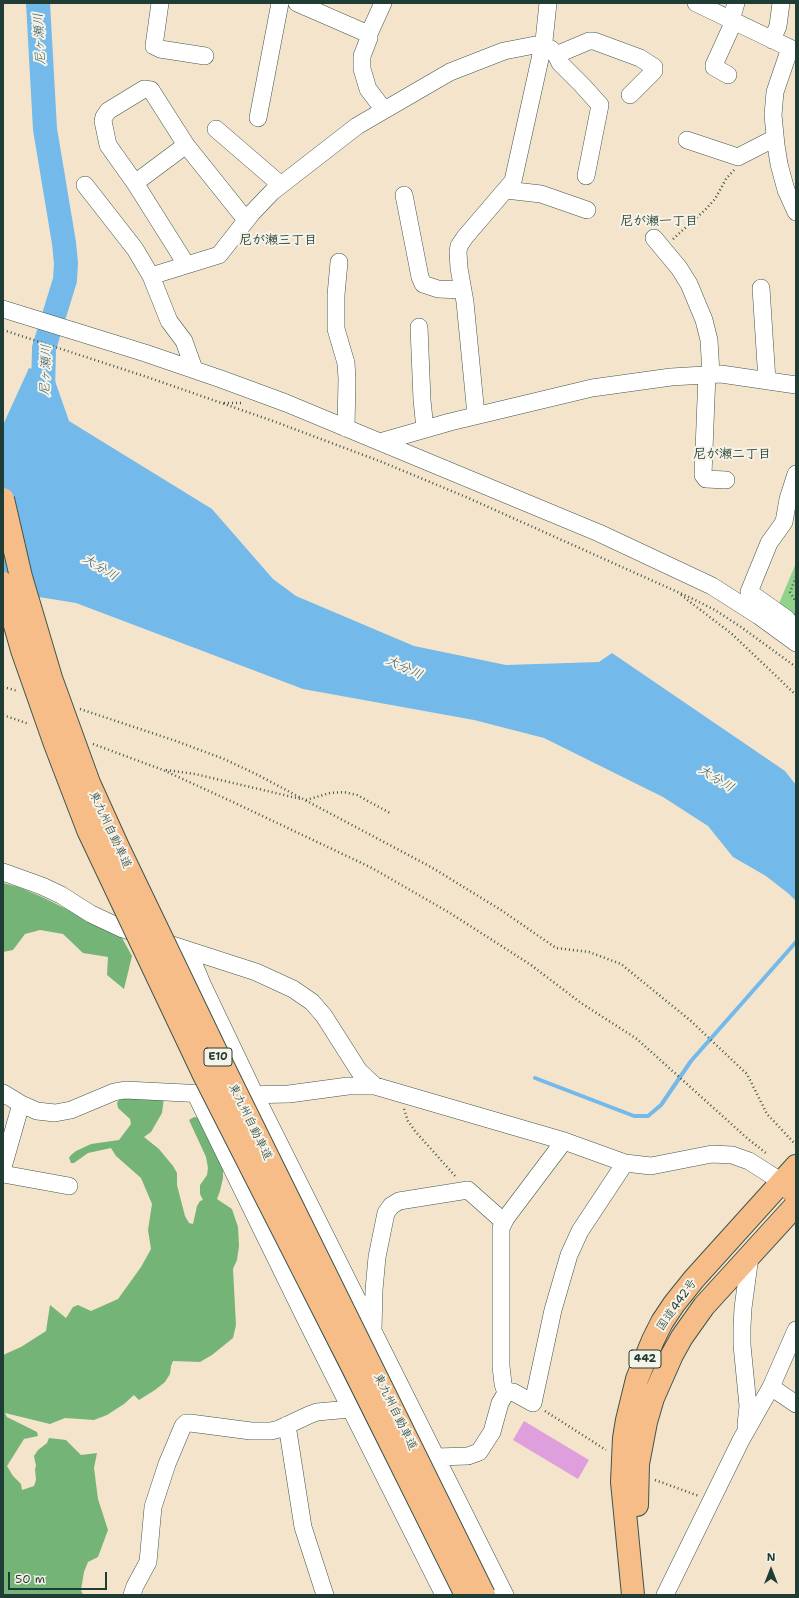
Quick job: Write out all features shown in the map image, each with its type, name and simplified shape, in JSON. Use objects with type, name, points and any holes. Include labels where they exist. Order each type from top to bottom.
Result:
[{"type":"highway","name":"東九州自動車道","points":[[3,499],[21,577],[49,671],[89,783],[225,1070],[484,1595]]},
{"type":"highway","name":"東九州自動車道","points":[[3,583],[22,650],[55,744],[88,830],[204,1075],[357,1375],[466,1595]]},
{"type":"highway","name":"国道442号","points":[[647,1595],[637,1500],[637,1477],[640,1449],[649,1411],[665,1370],[682,1337],[704,1306],[750,1256],[793,1192]]},
{"type":"highway","name":"国道442号","points":[[633,1595],[622,1482],[624,1438],[637,1379],[662,1322],[674,1304],[694,1280],[793,1192]]},
{"type":"street","points":[[160,3],[154,46],[160,49],[205,56]]},
{"type":"street","points":[[258,118],[280,3]]},
{"type":"street","points":[[297,3],[366,33],[368,36]]},
{"type":"street","points":[[383,3],[368,36],[369,38],[362,56],[362,69],[368,89],[384,110]]},
{"type":"street","points":[[476,415],[463,290],[458,263],[459,246],[513,181],[550,50],[548,3]]},
{"type":"street","points":[[696,3],[793,50],[775,92],[773,115],[781,173],[786,190],[796,212]]},
{"type":"street","points":[[728,75],[714,67],[714,65],[733,21],[736,3]]},
{"type":"street","points":[[772,40],[778,26],[781,3]]},
{"type":"street","points":[[151,276],[219,255],[246,220],[272,192],[357,126],[450,72],[504,51],[536,45],[550,50],[594,41],[640,58],[654,67],[654,71],[630,95]]},
{"type":"street","points":[[550,50],[560,63],[600,105],[586,176]]},
{"type":"street","points":[[186,264],[135,183],[108,145],[103,121],[108,111],[144,89],[151,90],[186,146],[246,220]]},
{"type":"street","points":[[216,129],[281,186]]},
{"type":"street","points":[[687,140],[738,158],[775,138]]},
{"type":"street","points":[[135,183],[186,146]]},
{"type":"street","points":[[84,185],[135,249],[151,276],[169,321],[184,341],[194,369]]},
{"type":"street","points":[[506,190],[541,194],[587,210]]},
{"type":"street","points":[[404,195],[420,277],[423,284],[438,290],[463,290]]},
{"type":"street","points":[[658,243],[679,268],[689,284],[704,320],[709,340],[709,374],[703,474],[706,479],[726,480]]},
{"type":"street","points":[[340,262],[336,295],[336,329],[346,363],[346,428]]},
{"type":"street","points":[[761,288],[767,381]]},
{"type":"street","points":[[3,309],[194,369],[286,403],[599,533],[687,574],[736,600],[791,639]]},
{"type":"street","points":[[419,328],[422,400],[425,429]]},
{"type":"street","points":[[380,442],[476,415],[592,388],[671,377],[709,374],[732,375],[796,386]]},
{"type":"street","points":[[791,639],[790,624],[786,619],[749,592],[769,543],[784,522],[788,499],[796,474]]},
{"type":"street","points":[[3,872],[55,892],[91,914],[123,929],[271,978],[304,995],[324,1016],[359,1072],[375,1086]]},
{"type":"street","points":[[188,950],[203,986],[255,1095],[505,1595]]},
{"type":"street","points":[[3,1093],[21,1104],[37,1111],[55,1113],[71,1110],[114,1092],[126,1090],[255,1095],[289,1094],[348,1086],[375,1086],[564,1141],[625,1163],[643,1166],[659,1166],[706,1155],[725,1154],[738,1156],[749,1161],[793,1192]]},
{"type":"street","points":[[195,1093],[350,1409],[444,1595]]},
{"type":"street","points":[[3,1167],[21,1104]]},
{"type":"street","points":[[436,1457],[468,1456],[479,1452],[492,1432],[500,1403],[506,1393],[503,1384],[502,1366],[501,1232],[504,1222],[564,1141]]},
{"type":"street","points":[[506,1393],[512,1392],[533,1403],[554,1310],[569,1255],[580,1231],[625,1163]]},
{"type":"street","points":[[3,1174],[69,1186]]},
{"type":"street","points":[[372,1331],[376,1266],[389,1208],[399,1201],[467,1190],[471,1191],[504,1222]]},
{"type":"street","points":[[741,1440],[745,1430],[748,1406],[742,1345],[742,1327],[750,1256]]},
{"type":"street","points":[[665,1595],[741,1440],[771,1387],[796,1330]]},
{"type":"street","points":[[771,1387],[796,1404]]},
{"type":"street","points":[[132,1595],[135,1586],[148,1562],[153,1507],[167,1464],[183,1426],[186,1423],[261,1432],[279,1429],[317,1412],[350,1409]]},
{"type":"street","points":[[287,1425],[303,1527],[325,1595]]},
{"type":"path","points":[[658,243],[705,210],[714,199],[726,179],[742,161],[744,155]]},
{"type":"path","points":[[3,330],[273,421],[382,462],[531,525],[715,610],[796,667]]},
{"type":"path","points":[[796,577],[790,592],[796,602]]},
{"type":"path","points":[[678,592],[732,634],[796,695]]},
{"type":"path","points":[[3,687],[20,691]]},
{"type":"path","points":[[79,709],[176,741],[224,759],[306,800],[431,866],[501,910],[556,948],[589,952],[621,964],[691,1021],[747,1074],[766,1114],[796,1145]]},
{"type":"path","points":[[3,715],[33,725]]},
{"type":"path","points":[[92,744],[163,770],[372,868],[450,913],[531,965],[581,1003],[637,1039],[748,1139],[770,1156]]},
{"type":"path","points":[[163,770],[195,774],[277,795],[306,800],[330,793],[344,792],[357,795],[390,813]]},
{"type":"path","points":[[404,1104],[405,1114],[415,1131],[467,1190]]},
{"type":"green space","points":[[796,563],[796,633],[781,620],[778,606]]},
{"type":"green space","points":[[3,883],[40,896],[121,936],[132,956],[124,989],[107,975],[108,957],[83,953],[63,934],[40,930],[25,934],[13,950],[3,952]]},
{"type":"green space","points":[[121,1096],[164,1098],[162,1113],[151,1132],[144,1137],[159,1149],[177,1173],[177,1185],[185,1216],[189,1223],[193,1224],[197,1206],[200,1201],[203,1200],[200,1194],[200,1185],[207,1175],[208,1168],[206,1157],[189,1120],[194,1117],[201,1118],[223,1164],[223,1178],[217,1199],[232,1209],[238,1227],[239,1246],[237,1260],[233,1269],[236,1325],[233,1338],[212,1355],[200,1362],[173,1361],[170,1374],[165,1382],[155,1390],[139,1400],[134,1395],[124,1404],[107,1415],[94,1420],[65,1418],[50,1424],[5,1413],[7,1417],[37,1432],[38,1436],[24,1439],[7,1466],[13,1476],[21,1484],[22,1490],[34,1486],[36,1480],[36,1466],[34,1456],[38,1450],[47,1443],[49,1438],[66,1440],[81,1455],[97,1453],[94,1468],[98,1499],[108,1530],[98,1557],[88,1562],[84,1572],[81,1590],[83,1595],[3,1595],[3,1355],[21,1347],[46,1331],[50,1305],[66,1318],[73,1307],[78,1305],[91,1311],[118,1299],[141,1267],[151,1249],[148,1230],[152,1204],[141,1178],[116,1156],[111,1148],[88,1153],[74,1163],[71,1163],[69,1158],[76,1151],[91,1144],[119,1140],[131,1124],[130,1119],[118,1108],[117,1103]]},
{"type":"water","name":"大分川","points":[[29,368],[53,375],[69,421],[212,509],[273,579],[296,596],[414,646],[506,665],[599,662],[612,653],[785,771],[796,785],[796,901],[766,876],[733,857],[708,826],[663,797],[544,738],[474,720],[303,689],[76,603],[39,597],[3,586],[3,425]]},
{"type":"building","points":[[524,1421],[589,1460],[578,1479],[513,1440]]},
{"type":"waterway","name":"尼ヶ瀬川","points":[[38,3],[45,129],[66,263],[65,280],[44,348],[43,392],[45,405]]},
{"type":"waterway","points":[[535,1078],[634,1116],[648,1116],[661,1105],[691,1061],[796,942]]},
{"type":"district","name":"尼が瀬一丁目","points":[[659,222]]},
{"type":"district","name":"尼が瀬三丁目","points":[[278,241]]},
{"type":"district","name":"尼が瀬二丁目","points":[[732,455]]}]
